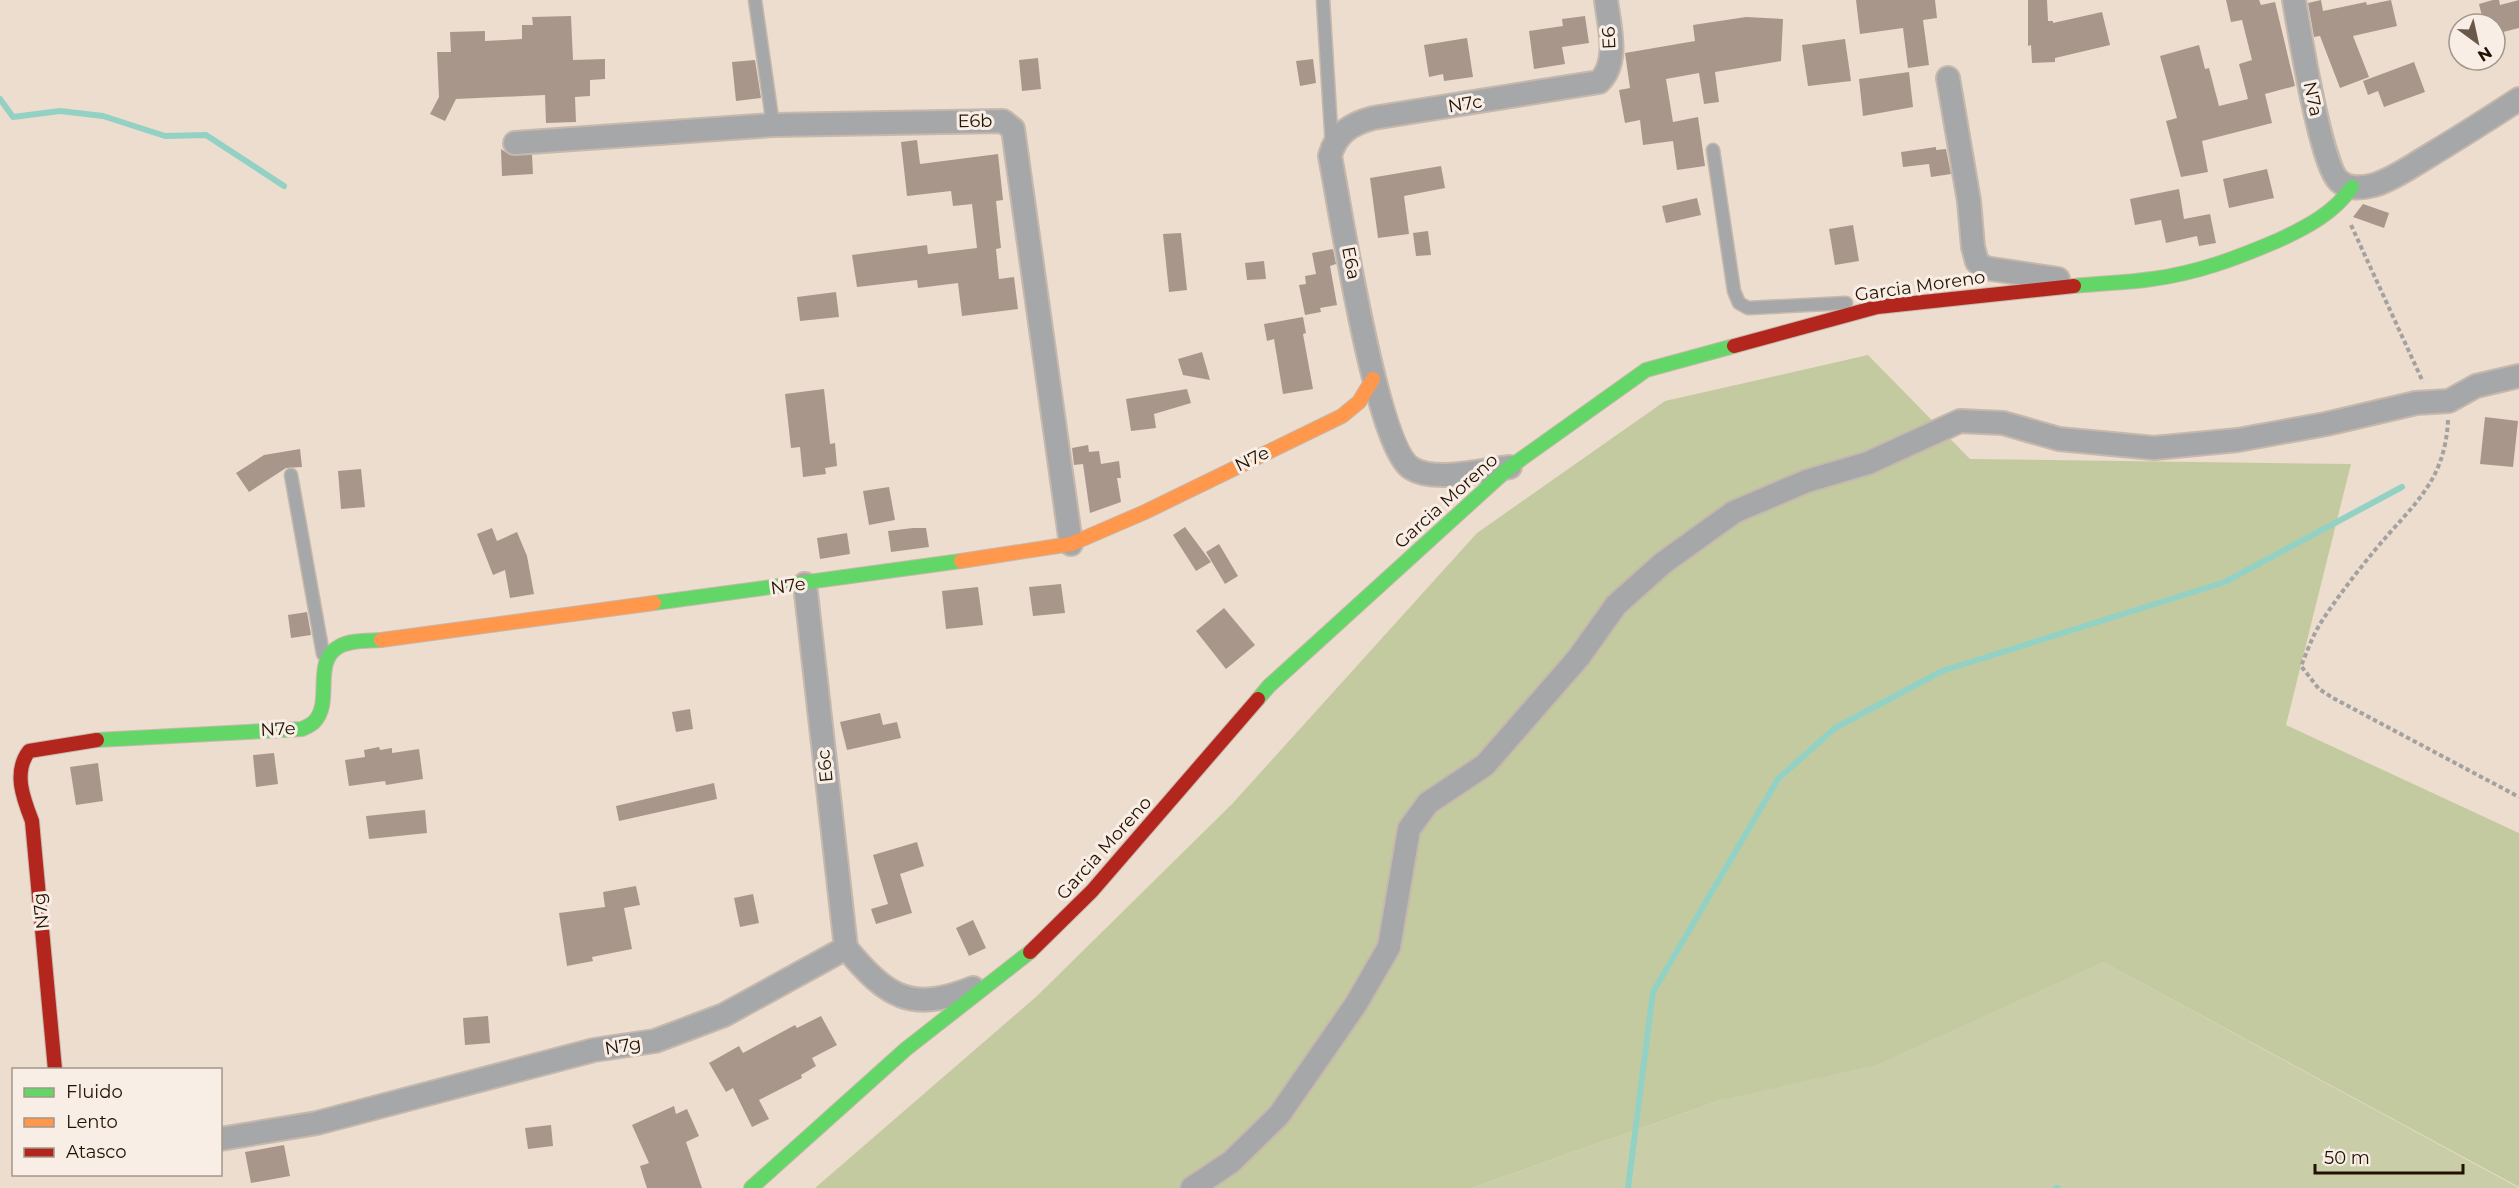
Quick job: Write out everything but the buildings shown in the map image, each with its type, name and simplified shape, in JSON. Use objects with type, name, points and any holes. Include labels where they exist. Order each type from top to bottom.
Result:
[{"type":"street","name":"E6","points":[[1606,0],[1611,42],[1610,66],[1606,76]]},
{"type":"street","name":"N7a","points":[[2294,0],[2327,158],[2340,182],[2352,187]]},
{"type":"street","name":"N7c","points":[[1332,147],[1345,129],[1355,123],[1373,118],[1599,82],[1606,76]]},
{"type":"street","points":[[1948,78],[1977,262],[1985,268],[2042,275],[2080,285]]},
{"type":"street","points":[[2352,187],[2376,184],[2394,176],[2471,131],[2519,99]]},
{"type":"street","name":"E6b","points":[[515,143],[773,125],[1003,121],[1013,129],[1071,544]]},
{"type":"street","name":"E6a","points":[[1332,147],[1330,156],[1373,379]]},
{"type":"street","name":"Garcia Moreno","points":[[751,1188],[906,1049],[1031,951],[1092,891],[1269,686],[1510,467],[1646,370],[1877,307],[2080,285],[2112,284],[2199,271],[2226,263],[2297,232],[2334,211],[2352,187]]},
{"type":"street","points":[[1192,1188],[1231,1162],[1279,1115],[1356,1004],[1389,947],[1409,829],[1428,803],[1485,765],[1579,657],[1616,605],[1663,563],[1734,512],[1807,481],[1868,463],[1960,421],[2003,423],[2059,439],[2154,448],[2238,440],[2326,424],[2416,403],[2449,401],[2476,386],[2519,376]]},
{"type":"street","points":[[1373,379],[1396,450],[1409,467],[1426,475],[1510,467]]},
{"type":"street","name":"N7e","points":[[24,756],[35,748],[81,741],[302,729],[309,726],[320,715],[325,692],[325,664],[330,652],[341,645],[805,584],[1038,551],[1071,544],[1145,512],[1342,416],[1359,402],[1373,379]]},
{"type":"street","name":"E6c","points":[[805,584],[846,948]]},
{"type":"street","name":"N7g","points":[[24,756],[19,768],[24,801],[32,821],[56,1068]]},
{"type":"street","points":[[846,948],[873,980],[906,998],[920,1001],[954,996],[992,981]]},
{"type":"street","name":"N7g","points":[[222,1139],[317,1124],[594,1050],[655,1041],[724,1015],[846,948]]},
{"type":"lane","points":[[755,0],[773,125]]},
{"type":"lane","points":[[1323,0],[1332,147]]},
{"type":"lane","points":[[1713,150],[1734,291],[1739,303],[1748,308],[1828,302],[1877,307]]},
{"type":"lane","points":[[291,475],[325,664]]},
{"type":"path","points":[[2338,206],[2356,233],[2420,378],[2438,395],[2449,401],[2447,441],[2436,475],[2407,515],[2375,549],[2319,625],[2301,666],[2319,690],[2519,797]]},
{"type":"green space","points":[[1868,355],[1970,459],[2351,464],[2286,725],[2519,833],[2519,1187],[2103,962],[1876,1065],[1721,1100],[1471,1188],[815,1188],[1037,996],[1232,804],[1477,533],[1665,401]]},
{"type":"green space","points":[[2103,962],[2519,1188],[1471,1188],[1721,1100]]},
{"type":"waterway","points":[[0,99],[13,117],[60,111],[103,116],[165,136],[206,135],[284,186]]},
{"type":"waterway","points":[[1628,1188],[1653,992],[1778,779],[1835,728],[1942,671],[2225,582],[2402,487]]},
{"type":"traffic: fast","points":[[2074,286],[2169,276],[2232,259],[2279,240],[2310,224],[2328,212],[2352,187]]},
{"type":"traffic: fast","points":[[1258,699],[1269,686],[1510,467],[1646,370],[1734,346]]},
{"type":"traffic: fast","points":[[654,603],[961,561]]},
{"type":"traffic: fast","points":[[97,740],[302,729],[313,723],[320,714],[324,671],[331,653],[349,643],[381,640]]},
{"type":"traffic: fast","points":[[751,1188],[906,1049],[1030,952]]},
{"type":"traffic: slow","points":[[961,561],[1071,544],[1145,512],[1342,416],[1359,402],[1373,379]]},
{"type":"traffic: slow","points":[[381,640],[654,603]]},
{"type":"traffic: jam","points":[[1734,346],[1877,307],[2074,286]]},
{"type":"traffic: jam","points":[[1030,952],[1092,891],[1258,699]]},
{"type":"traffic: jam","points":[[55,1068],[32,821],[21,785],[21,768],[29,751],[97,740]]}]
